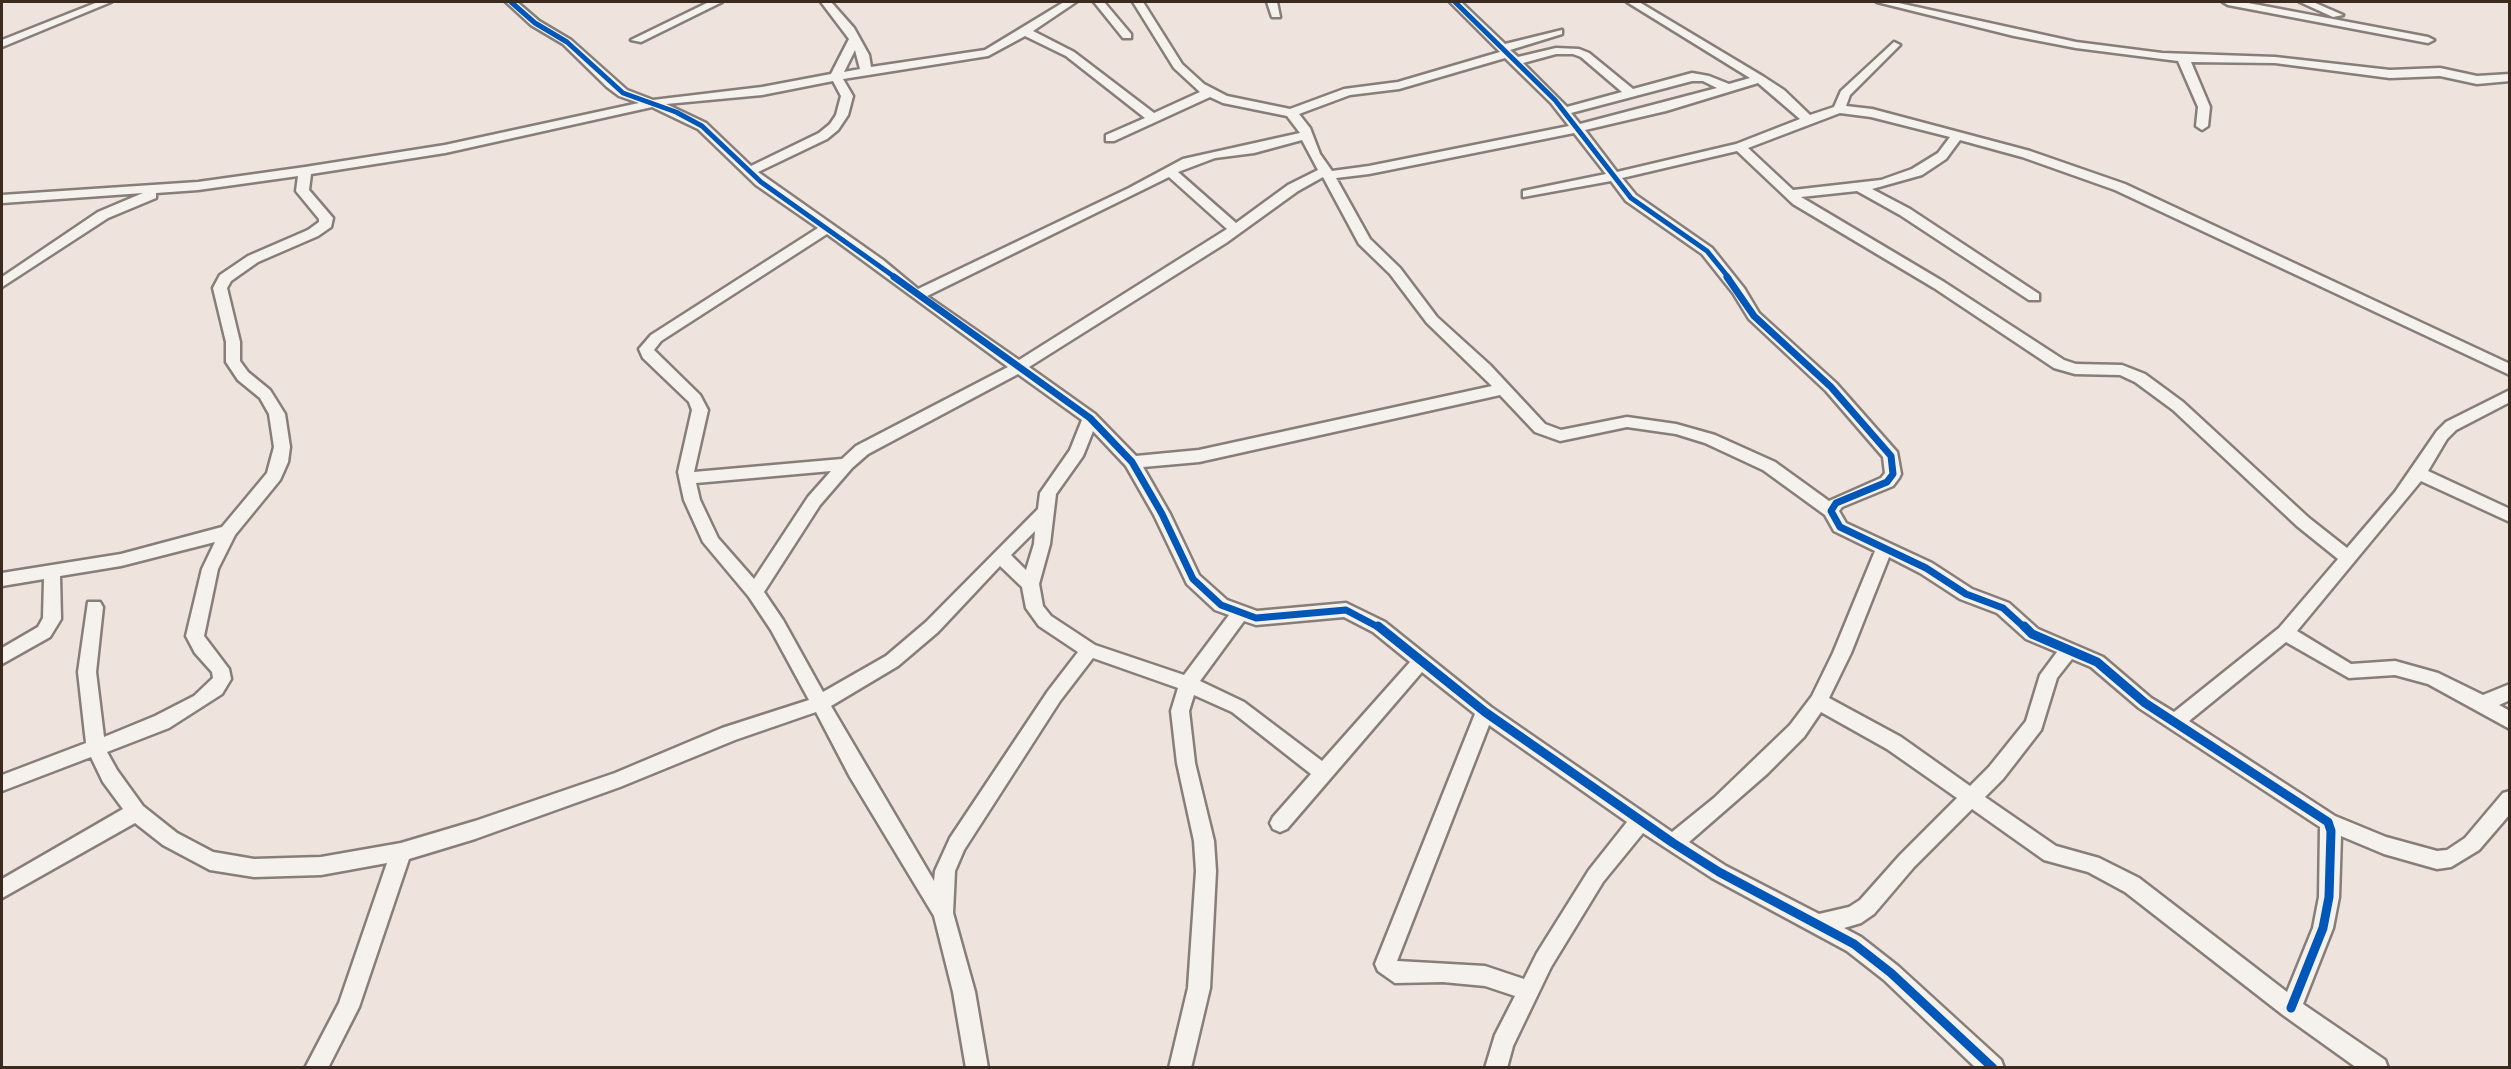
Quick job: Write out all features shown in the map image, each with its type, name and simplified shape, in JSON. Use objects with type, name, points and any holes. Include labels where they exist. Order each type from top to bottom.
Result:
[{"type":"street","points":[[2,44],[106,2]]},
{"type":"street","points":[[511,2],[535,23],[567,42],[611,84],[649,103],[676,112],[702,126],[749,172],[1090,418],[1132,462],[1162,514],[1193,579],[1221,605],[1239,614],[1275,618],[1346,610],[1379,627],[1485,712],[1673,843],[1719,872],[1854,944],[1892,974],[1993,1068]]},
{"type":"street","points":[[637,40],[717,2]]},
{"type":"street","points":[[826,2],[844,21],[855,38],[863,55],[866,71]]},
{"type":"street","points":[[2,213],[7,199],[162,188],[305,171],[445,149],[649,103],[762,91],[836,76],[988,53],[1026,32],[1071,2]]},
{"type":"street","points":[[1099,2],[1126,36]]},
{"type":"street","points":[[1138,2],[1178,66],[1208,93],[1240,104],[1291,113],[1348,92],[1399,85],[1510,54],[1558,32]]},
{"type":"street","points":[[1272,2],[1276,15]]},
{"type":"street","points":[[1455,2],[1565,111],[1631,198],[1707,251],[1739,291],[1754,316],[1831,387],[1891,456],[1893,474],[1887,482],[1846,496],[1836,502],[1831,511]]},
{"type":"street","points":[[1632,2],[1760,79],[1780,93],[1807,120]]},
{"type":"street","points":[[1882,2],[2066,43],[2183,58],[2276,60],[2390,74],[2440,72],[2477,80],[2510,77]]},
{"type":"street","points":[[2228,2],[2428,40]]},
{"type":"street","points":[[2305,2],[2372,29]]},
{"type":"street","points":[[1026,32],[1070,54],[1107,86],[1154,119]]},
{"type":"street","points":[[836,76],[855,38]]},
{"type":"street","points":[[1839,110],[1845,94],[1894,45]]},
{"type":"street","points":[[1510,54],[1575,51],[1586,55],[1629,92]]},
{"type":"street","points":[[2183,58],[2204,107],[2202,126]]},
{"type":"street","points":[[749,172],[823,136],[834,127],[842,115],[847,96],[836,76]]},
{"type":"street","points":[[1565,111],[1629,92],[1692,77],[1705,78],[1727,88]]},
{"type":"street","points":[[755,592],[802,517],[846,464],[885,436],[1019,367],[1235,229],[1293,188],[1326,173],[1369,170],[1578,128],[1760,79]]},
{"type":"street","points":[[1110,138],[1208,93]]},
{"type":"street","points":[[1528,194],[1740,147],[1807,120],[1839,110],[1872,113],[2026,154],[2120,187],[2510,370]]},
{"type":"street","points":[[1291,113],[1304,128],[1314,154],[1364,241],[1395,271],[1432,320],[1540,428],[1553,435],[1627,422],[1676,429],[1710,439],[1769,466],[1831,511],[1840,526],[1926,568],[1966,594],[2003,609],[2032,634],[2097,662],[2145,703],[2301,802],[2328,822],[2384,845],[2437,860],[2451,858],[2472,844],[2510,799]]},
{"type":"street","points":[[917,295],[1041,233],[1134,192],[1198,158],[1244,151],[1306,135]]},
{"type":"street","points":[[1790,194],[1883,183],[1931,165],[1949,150],[1958,135]]},
{"type":"street","points":[[1740,147],[1790,194],[1812,210],[1939,285],[2059,364],[2075,369],[2122,370],[2140,378],[2178,406],[2303,522],[2349,559]]},
{"type":"street","points":[[2,783],[132,736],[180,713],[216,689],[222,679],[220,669],[201,648],[195,636],[210,569],[228,532],[274,476],[282,447],[277,414],[265,394],[243,376],[233,362],[233,342],[220,288],[225,278],[253,259],[313,233],[326,224],[326,218],[302,190],[305,171]]},
{"type":"street","points":[[1170,171],[1235,229]]},
{"type":"street","points":[[1858,187],[1905,212],[2034,297]]},
{"type":"street","points":[[2,283],[103,215],[162,188]]},
{"type":"street","points":[[827,228],[648,345],[646,350],[648,355],[695,399],[700,410],[687,457],[688,478],[692,500],[711,542],[755,592],[821,703],[857,771],[943,912],[964,992],[977,1068]]},
{"type":"street","points":[[1132,462],[1199,456],[1503,389]]},
{"type":"street","points":[[2175,723],[2285,633],[2349,559],[2418,473],[2442,435],[2451,426],[2510,395]]},
{"type":"street","points":[[1090,418],[1077,452],[1048,493],[1042,544],[1030,584],[1035,608],[1045,621],[1089,650],[1218,696],[1246,712],[1324,773]]},
{"type":"street","points":[[688,478],[846,464]]},
{"type":"street","points":[[2418,473],[2510,516]]},
{"type":"street","points":[[94,607],[87,672],[96,748],[110,776],[135,813],[192,853],[226,865],[254,868],[321,866],[401,852],[569,798],[729,734],[821,703],[892,660],[924,633],[1046,511]]},
{"type":"street","points":[[2,579],[52,572],[181,546],[228,532]]},
{"type":"street","points":[[1673,843],[1721,804],[1797,731],[1818,701],[1842,653],[1884,548]]},
{"type":"street","points":[[1000,555],[1030,584]]},
{"type":"street","points":[[2,657],[44,632],[48,626],[52,619],[52,572]]},
{"type":"street","points":[[1180,1068],[1199,988],[1206,872],[1204,841],[1180,735],[1180,705],[1188,684],[1239,614]]},
{"type":"street","points":[[2285,633],[2349,670],[2395,668],[2412,671],[2457,689],[2510,721]]},
{"type":"street","points":[[943,912],[945,870],[957,844],[1054,696],[1089,650]]},
{"type":"street","points":[[1819,924],[1854,916],[1867,908],[1907,861],[1996,773],[2024,740],[2034,724],[2049,675],[2069,650]]},
{"type":"street","points":[[1280,823],[1422,660]]},
{"type":"street","points":[[2482,704],[2510,691]]},
{"type":"street","points":[[1818,701],[1894,743],[2051,854],[2092,864],[2132,885],[2291,1008],[2376,1068]]},
{"type":"street","points":[[1485,712],[1385,964],[1395,972],[1443,972],[1485,976],[1527,990]]},
{"type":"street","points":[[2,889],[135,813]]},
{"type":"street","points":[[1496,1068],[1503,1043],[1527,990],[1578,904],[1641,820]]},
{"type":"street","points":[[2291,1008],[2323,928],[2329,897],[2331,831],[2328,822]]},
{"type":"street","points":[[316,1068],[336,1033],[352,997],[401,852]]},
{"type":"cycle path","points":[[511,2],[535,23],[567,42],[623,93],[676,112],[702,126],[761,182],[878,263],[917,295],[1090,418],[1132,462],[1162,514],[1193,579],[1221,605],[1256,618],[1346,610],[1379,627],[1485,712],[1673,843],[1719,872],[1854,944],[1891,973],[1993,1068]]},
{"type":"cycle path","points":[[1455,2],[1555,100],[1631,198],[1707,251],[1739,291],[1754,316],[1831,387],[1891,456],[1893,474],[1887,482],[1836,503],[1831,511],[1840,527],[1926,568],[1966,594],[2003,608],[2032,634],[2097,662],[2145,703],[2301,802],[2328,822],[2331,831],[2329,897],[2323,928],[2291,1008]]}]
